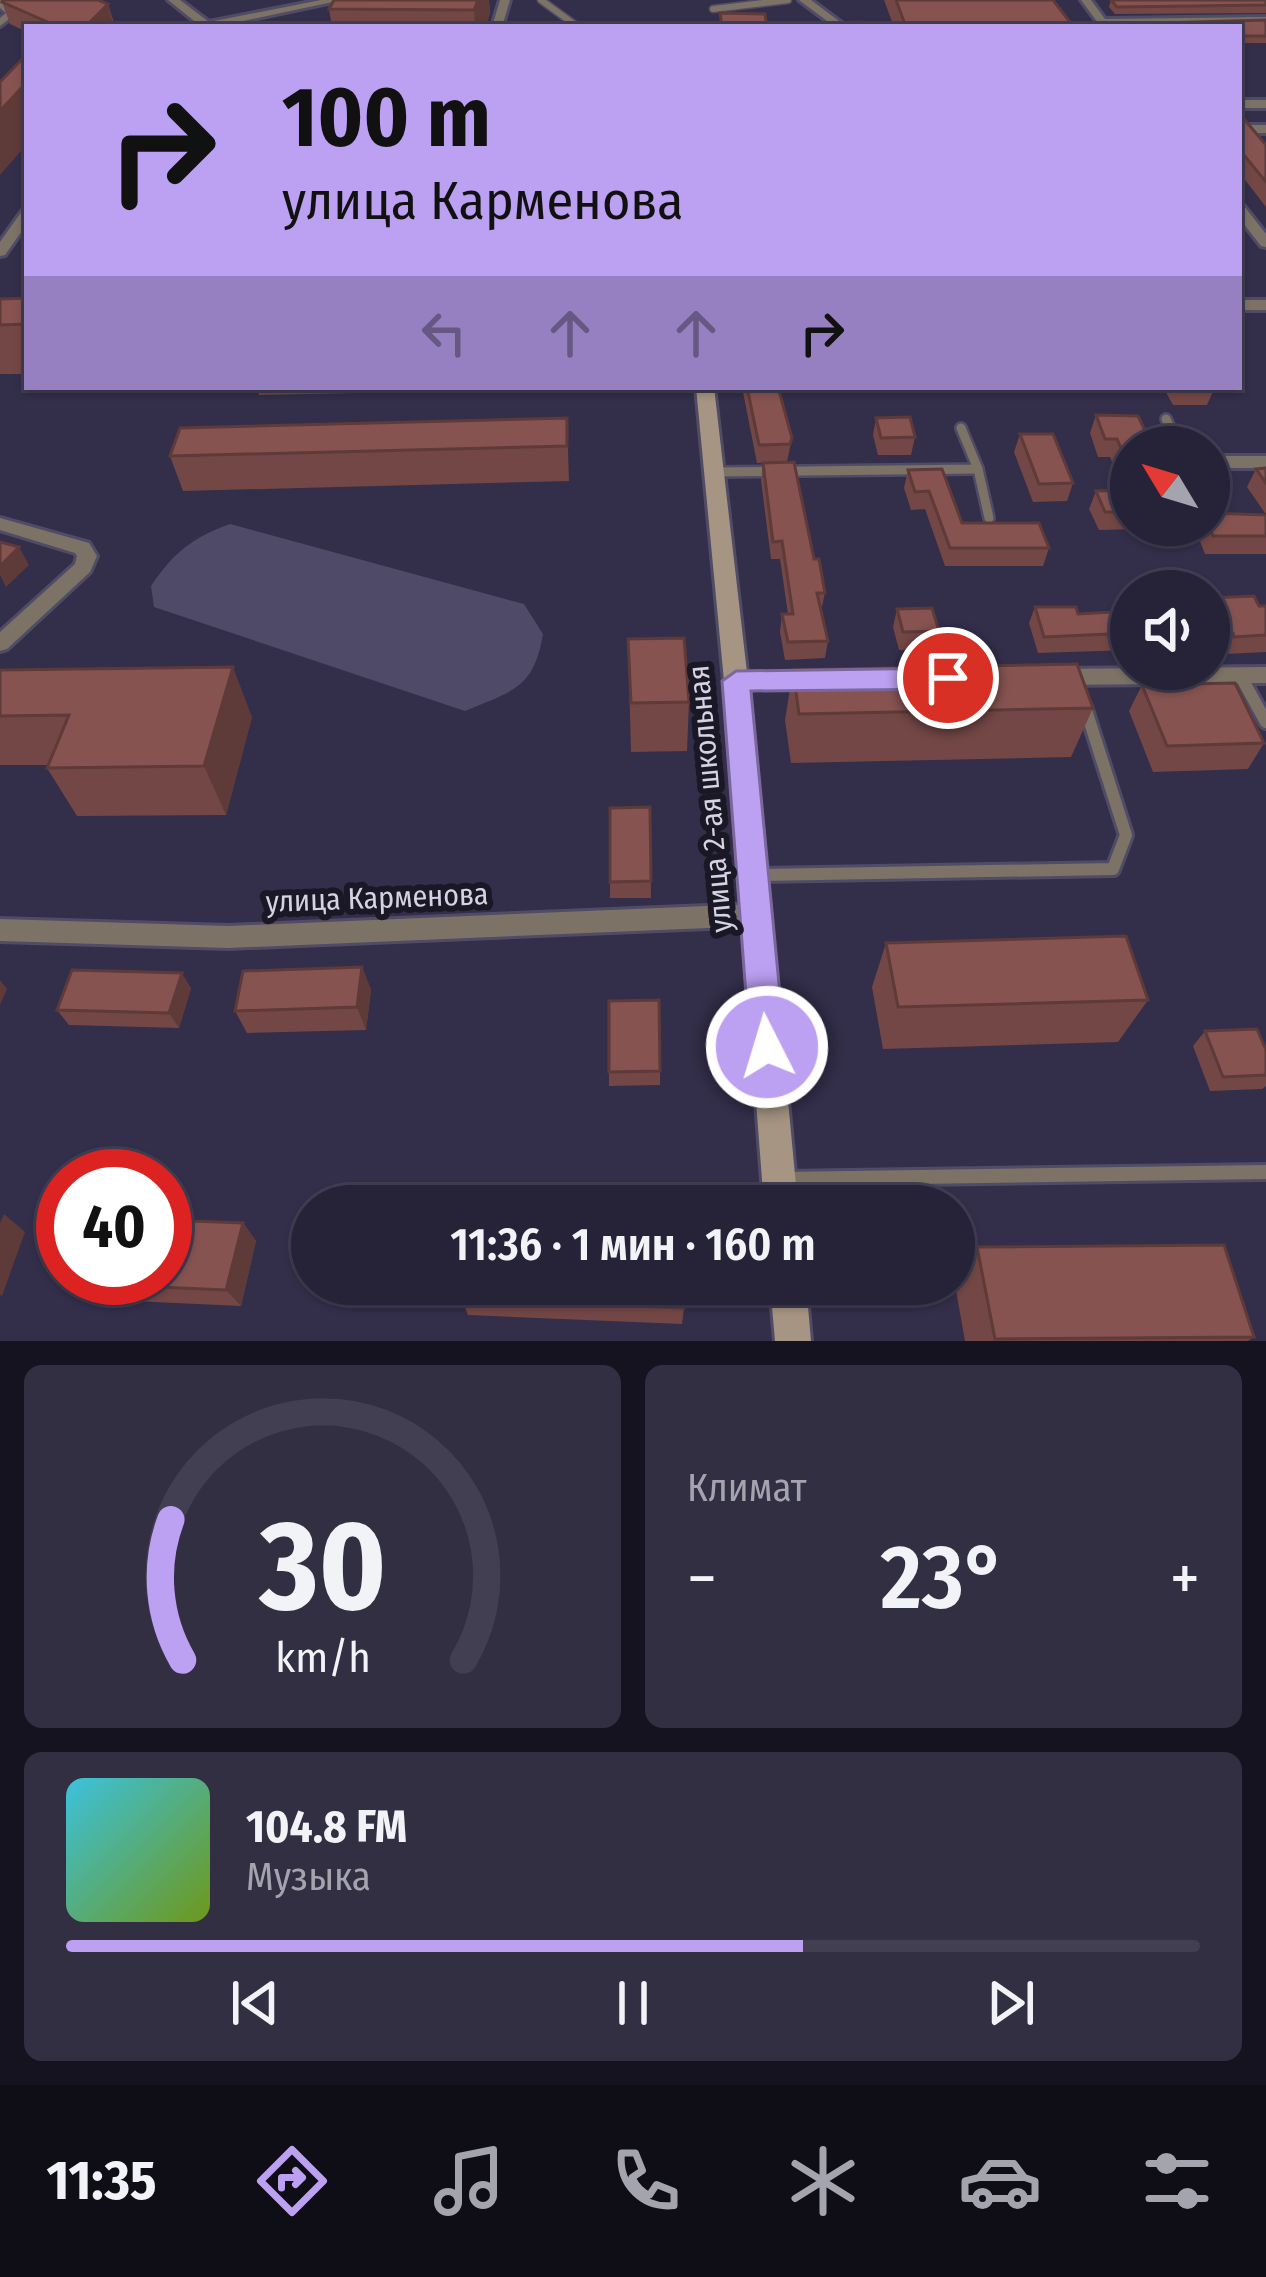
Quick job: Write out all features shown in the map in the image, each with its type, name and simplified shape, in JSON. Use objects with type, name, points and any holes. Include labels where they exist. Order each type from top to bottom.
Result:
[{"type":"street","points":[[173,0],[201,24]]},
{"type":"street","points":[[213,24],[337,0]]},
{"type":"street","points":[[804,0],[838,24]]},
{"type":"street","points":[[1086,0],[1104,24],[1266,20]]},
{"type":"street","points":[[0,23],[13,13],[1,1]]},
{"type":"street","points":[[1242,213],[1266,242]]},
{"type":"street","points":[[1,248],[24,218]]},
{"type":"street","name":"улица 2-ая школьная","points":[[705,390],[779,1185]]},
{"type":"street","points":[[1230,462],[1266,462]]},
{"type":"street","points":[[0,524],[82,548],[87,556],[83,567],[0,644]]},
{"type":"street","points":[[1030,677],[1266,674]]},
{"type":"street","points":[[736,681],[849,680]]},
{"type":"street","name":"улица Карменова","points":[[0,930],[228,937],[756,915]]},
{"type":"street","points":[[790,1305],[793,1341]]},
{"type":"lane","points":[[337,16],[348,0]]},
{"type":"lane","points":[[541,0],[574,24]]},
{"type":"lane","points":[[713,9],[788,0]]},
{"type":"lane","points":[[1166,419],[1169,426]]},
{"type":"lane","points":[[962,428],[989,518]]},
{"type":"lane","points":[[714,472],[978,469]]},
{"type":"lane","points":[[1240,675],[1266,722]]},
{"type":"lane","points":[[753,875],[1113,869],[1126,835],[1076,677]]},
{"type":"lane","points":[[965,1185],[1266,1172]]},
{"type":"shaded area","points":[[230,524],[524,604],[543,634],[534,666],[518,686],[465,711],[154,607],[151,586],[167,564],[195,541]]},
{"type":"building","points":[[98,0],[108,4],[89,23],[52,24],[2,2]]},
{"type":"building","points":[[334,0],[478,0],[474,10],[329,9]]},
{"type":"building","points":[[896,0],[1053,0],[1072,24],[905,24]]},
{"type":"building","points":[[1111,0],[1266,0],[1266,5],[1117,7]]},
{"type":"building","points":[[720,13],[765,14],[767,24],[722,24]]},
{"type":"building","points":[[1266,20],[1266,36],[1242,36],[1242,24],[1130,24]]},
{"type":"building","points":[[24,57],[24,85],[0,111],[0,82]]},
{"type":"building","points":[[1242,117],[1266,145],[1266,182],[1242,153]]},
{"type":"building","points":[[24,298],[24,324],[0,325],[0,299]]},
{"type":"building","points":[[748,390],[779,390],[790,444],[759,445]]},
{"type":"building","points":[[1096,415],[1138,416],[1143,426],[1110,426],[1110,439],[1105,439]]},
{"type":"building","points":[[910,417],[915,437],[881,438],[876,418]]},
{"type":"building","points":[[567,418],[567,446],[170,456],[180,428]]},
{"type":"building","points":[[1020,434],[1053,434],[1073,483],[1039,484]]},
{"type":"building","points":[[794,462],[814,559],[819,559],[825,593],[817,593],[828,641],[788,642],[782,614],[793,614],[782,541],[773,542],[763,463]]},
{"type":"building","points":[[942,469],[962,523],[1039,523],[1049,548],[950,548],[929,491],[915,492],[908,470]]},
{"type":"building","points":[[1096,491],[1110,491],[1110,512],[1105,512]]},
{"type":"building","points":[[1230,514],[1266,515],[1266,536],[1230,536]]},
{"type":"building","points":[[0,542],[19,547],[0,566]]},
{"type":"building","points":[[1254,596],[1259,606],[1266,606],[1266,635],[1230,633],[1230,597]]},
{"type":"building","points":[[1035,607],[1076,607],[1078,614],[1110,612],[1110,634],[1044,637]]},
{"type":"building","points":[[932,608],[939,631],[903,632],[897,609]]},
{"type":"building","points":[[684,638],[689,702],[631,703],[628,639]]},
{"type":"building","points":[[1077,664],[1093,708],[799,714],[793,670]]},
{"type":"building","points":[[233,667],[204,766],[47,768],[69,715],[0,716],[0,670]]},
{"type":"building","points":[[1230,683],[1235,683],[1264,743],[1167,746],[1144,690],[1230,690]]},
{"type":"building","points":[[650,807],[651,881],[610,882],[610,808]]},
{"type":"building","points":[[1126,936],[1148,1000],[898,1007],[886,943]]},
{"type":"building","points":[[362,967],[357,1007],[235,1011],[243,971]]},
{"type":"building","points":[[72,970],[182,973],[169,1013],[57,1010]]},
{"type":"building","points":[[659,1000],[660,1071],[609,1072],[609,1001]]},
{"type":"building","points":[[1257,1029],[1266,1050],[1266,1075],[1223,1077],[1205,1031]]},
{"type":"building","points":[[192,1221],[243,1223],[226,1290],[192,1288]]},
{"type":"building","points":[[1224,1245],[1254,1337],[995,1339],[977,1247]]},
{"type":"building","points":[[610,1305],[684,1305],[684,1308]]},
{"type":"route","points":[[767,1047],[736,681],[948,678]]}]
